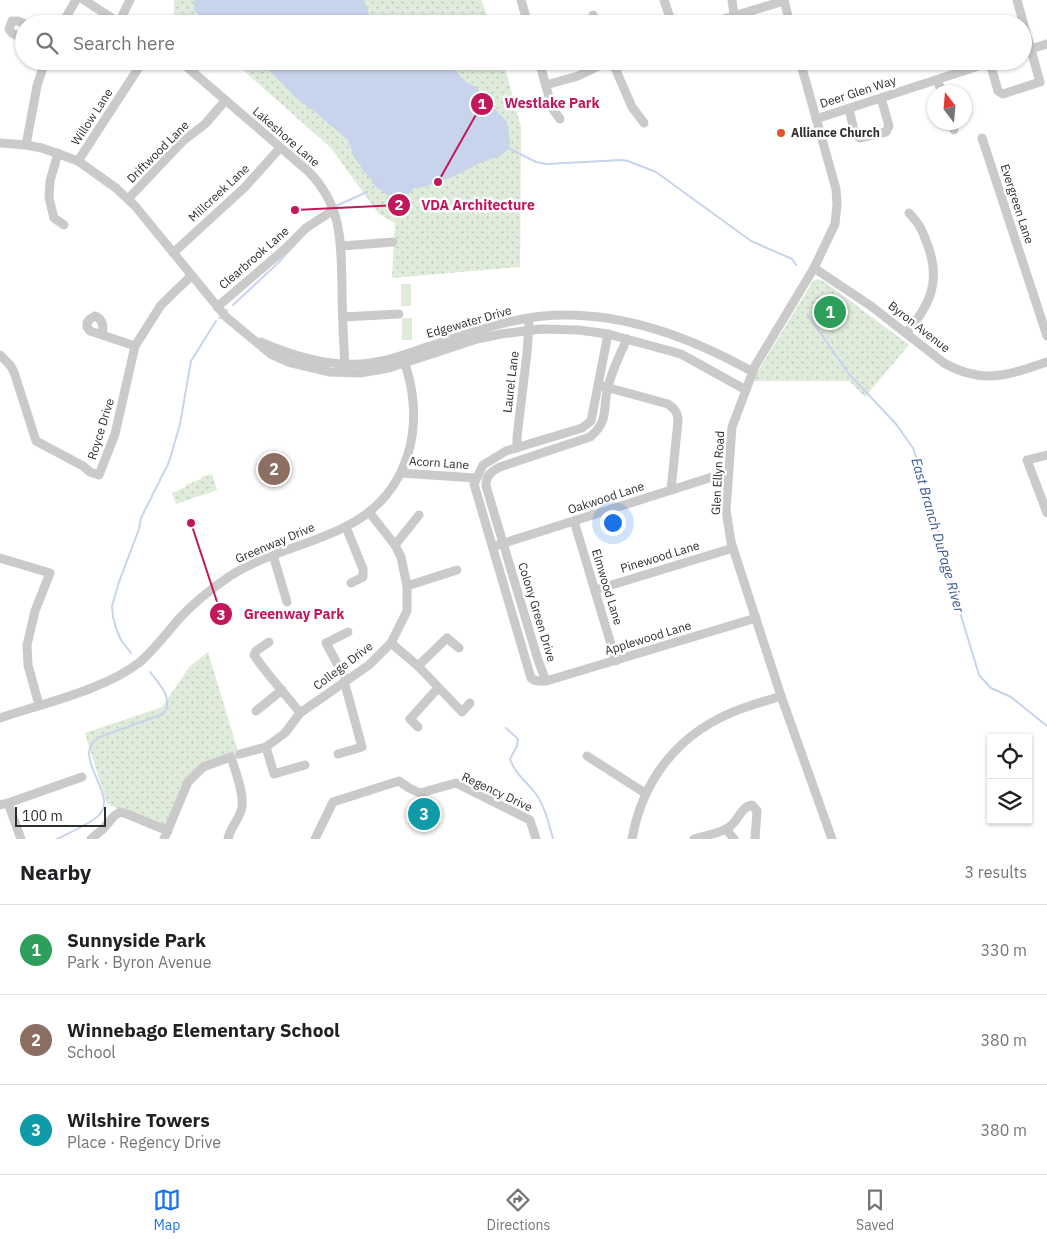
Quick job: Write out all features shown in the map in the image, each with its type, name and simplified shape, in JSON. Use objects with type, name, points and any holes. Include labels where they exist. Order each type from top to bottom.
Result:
[{"type":"street","points":[[67,15],[76,0]]},
{"type":"street","points":[[84,0],[107,15]]},
{"type":"street","points":[[123,15],[130,0]]},
{"type":"street","points":[[521,0],[525,15]]},
{"type":"street","points":[[664,0],[669,15]]},
{"type":"street","points":[[732,0],[734,15],[784,0],[788,15]]},
{"type":"street","points":[[1017,0],[1020,15]]},
{"type":"street","points":[[15,21],[12,21],[9,29],[15,34]]},
{"type":"street","points":[[1032,48],[1047,44]]},
{"type":"street","points":[[994,70],[998,91],[1003,94],[1040,82],[1032,62]]},
{"type":"street","points":[[26,145],[37,86],[42,70]]},
{"type":"street","name":"Willow Lane","points":[[78,161],[137,70]]},
{"type":"street","name":"Lakeshore Lane","points":[[190,70],[315,178],[330,201],[332,211],[338,220],[342,246],[345,368]]},
{"type":"street","points":[[542,70],[552,108],[560,119]]},
{"type":"street","points":[[546,85],[578,76],[591,70]]},
{"type":"street","points":[[615,70],[632,107],[644,123]]},
{"type":"street","name":"Glen Ellyn Road","points":[[802,70],[834,182],[837,204],[835,224],[814,268],[753,372],[746,390],[732,428],[726,510],[733,548],[781,696],[832,839]]},
{"type":"street","name":"Deer Glen Way","points":[[816,120],[968,70]]},
{"type":"street","points":[[937,80],[939,85]]},
{"type":"street","points":[[849,109],[855,134],[860,138],[886,132],[889,126],[882,98]]},
{"type":"street","name":"Driftwood Lane","points":[[128,199],[183,141],[205,124],[225,101]]},
{"type":"street","name":"Evergreen Lane","points":[[982,138],[1047,336]]},
{"type":"street","name":"Edgewater Drive","points":[[0,143],[26,145],[78,161],[128,199],[217,307],[248,336],[272,354],[288,362],[330,372],[345,368],[360,373],[498,324],[569,315],[599,317],[644,324],[684,338],[753,372]]},
{"type":"street","name":"Millcreek Lane","points":[[172,253],[245,187],[280,148]]},
{"type":"street","points":[[58,154],[50,181],[49,198],[54,218],[64,225]]},
{"type":"street","name":"Clearbrook Lane","points":[[217,307],[286,248],[306,228],[332,211]]},
{"type":"street","points":[[907,332],[923,311],[932,291],[934,277],[933,264],[920,224],[909,213]]},
{"type":"street","points":[[342,246],[393,242]]},
{"type":"street","name":"Byron Avenue","points":[[814,268],[855,294],[953,368],[974,375],[991,377],[1009,374],[1047,362]]},
{"type":"street","name":"Royce Drive","points":[[0,355],[14,372],[36,441],[83,466],[90,472],[99,475],[119,419],[135,346],[161,305],[191,276]]},
{"type":"street","points":[[343,317],[399,314]]},
{"type":"street","name":"Laurel Lane","points":[[517,448],[529,319]]},
{"type":"street","name":"Edgewater Drive","points":[[403,359],[477,339],[528,330],[580,330],[608,334],[681,354],[746,390]]},
{"type":"street","points":[[476,478],[483,466],[506,451],[582,428],[591,421],[608,334]]},
{"type":"street","points":[[102,335],[135,346]]},
{"type":"street","name":"Colony Green Drive","points":[[476,478],[474,491],[531,678],[535,681],[546,681],[486,486],[486,478],[492,471],[500,467],[590,438],[601,428],[606,408],[607,388],[627,339]]},
{"type":"street","name":"Greenway Drive","points":[[0,718],[103,683],[128,670],[142,660],[180,618],[206,593],[239,571],[273,555],[346,527],[369,512],[388,493],[401,473],[410,447],[414,418],[413,396],[403,359]]},
{"type":"street","points":[[597,386],[668,404],[677,414],[678,421],[671,490]]},
{"type":"street","points":[[1047,455],[1027,460],[1047,513]]},
{"type":"street","name":"Oakwood Lane","points":[[491,547],[728,472]]},
{"type":"street","name":"Acorn Lane","points":[[401,473],[476,478]]},
{"type":"street","name":"College Drive","points":[[166,835],[188,782],[203,766],[266,747],[285,733],[300,713],[369,665],[391,643],[407,610],[408,586],[401,557],[395,545],[369,512]]},
{"type":"street","points":[[395,545],[419,515]]},
{"type":"street","name":"Elmwood Lane","points":[[574,521],[616,661]]},
{"type":"street","points":[[346,527],[363,569],[363,577],[351,583]]},
{"type":"street","name":"Pinewood Lane","points":[[595,590],[733,548]]},
{"type":"street","points":[[273,555],[287,602]]},
{"type":"street","points":[[0,558],[50,573],[35,611],[27,645],[28,665],[39,705]]},
{"type":"street","points":[[408,586],[457,570]]},
{"type":"street","name":"Applewood Lane","points":[[546,681],[756,618]]},
{"type":"street","points":[[338,754],[362,746],[345,681],[326,643],[348,632]]},
{"type":"street","points":[[418,666],[447,638],[459,648]]},
{"type":"street","points":[[269,642],[256,651],[254,655],[267,675],[300,713]]},
{"type":"street","points":[[391,643],[418,666],[462,712],[470,703]]},
{"type":"street","points":[[418,727],[410,719],[438,688]]},
{"type":"street","points":[[256,711],[282,690]]},
{"type":"street","points":[[632,839],[645,793],[669,758],[691,736],[727,714],[781,696]]},
{"type":"street","points":[[266,747],[274,774],[305,765]]},
{"type":"street","points":[[228,839],[242,806],[235,756]]},
{"type":"street","points":[[587,756],[645,793]]},
{"type":"street","points":[[21,839],[4,804],[82,777]]},
{"type":"street","name":"Regency Drive","points":[[315,839],[333,802],[399,781],[420,793],[456,783],[530,820],[536,839]]},
{"type":"street","points":[[694,839],[726,829],[736,821],[746,806],[752,805],[757,811],[755,839]]},
{"type":"street","points":[[91,839],[120,812],[166,835]]},
{"type":"street","points":[[726,829],[734,839]]},
{"type":"green space","points":[[174,0],[481,0],[487,15],[174,15]]},
{"type":"green space","points":[[243,70],[505,70],[521,127],[520,267],[392,278],[395,223],[379,214],[331,148]]},
{"type":"green space","points":[[818,279],[825,282],[909,345],[865,397],[849,381],[752,381],[813,281]]},
{"type":"green space","points":[[401,284],[411,284],[411,306],[401,306]]},
{"type":"green space","points":[[402,318],[412,318],[412,340],[402,340]]},
{"type":"green space","points":[[212,474],[217,490],[176,504],[172,493],[201,479],[201,477]]},
{"type":"green space","points":[[208,652],[240,758],[210,766],[189,782],[171,829],[107,804],[85,733],[162,707],[190,666]]},
{"type":"water","points":[[194,0],[364,0],[369,15],[199,15],[194,10]]},
{"type":"water","points":[[268,70],[455,70],[466,82],[476,87],[507,122],[509,148],[500,156],[482,162],[452,177],[424,187],[414,188],[409,194],[392,198],[378,188],[363,170],[354,157],[348,140],[296,98]]},
{"type":"waterway","name":"East Branch DuPage River","points":[[508,148],[536,162],[547,164],[621,160],[656,172],[751,241],[792,259],[796,265]]},
{"type":"waterway","points":[[372,188],[377,184]]},
{"type":"waterway","points":[[336,206],[367,192]]},
{"type":"waterway","points":[[233,305],[278,263],[300,239]]},
{"type":"waterway","name":"East Branch DuPage River","points":[[807,314],[849,374],[896,424],[913,448],[923,477],[979,675],[991,688],[1011,697],[1047,726]]},
{"type":"waterway","points":[[131,653],[121,640],[116,628],[112,606],[139,529],[141,518],[169,462],[180,424],[191,361],[216,321]]},
{"type":"waterway","points":[[57,839],[92,821],[100,814],[104,806],[103,796],[89,753],[92,744],[100,737],[163,714],[166,708],[167,697],[150,672]]},
{"type":"waterway","points":[[506,728],[518,739],[517,746],[510,759],[512,764],[542,804],[553,839]]},
{"type":"place","name":"Alliance Church","points":[[781,133]]},
{"type":"place","name":"Westlake Park","points":[[438,182]]},
{"type":"place","name":"VDA Architecture","points":[[295,210]]},
{"type":"place","name":"Sunnyside Park","points":[[830,312]]},
{"type":"place","name":"Winnebago Elementary School","points":[[274,469]]},
{"type":"place","name":"Greenway Park","points":[[191,523]]},
{"type":"place","name":"Wilshire Towers","points":[[424,814]]}]
